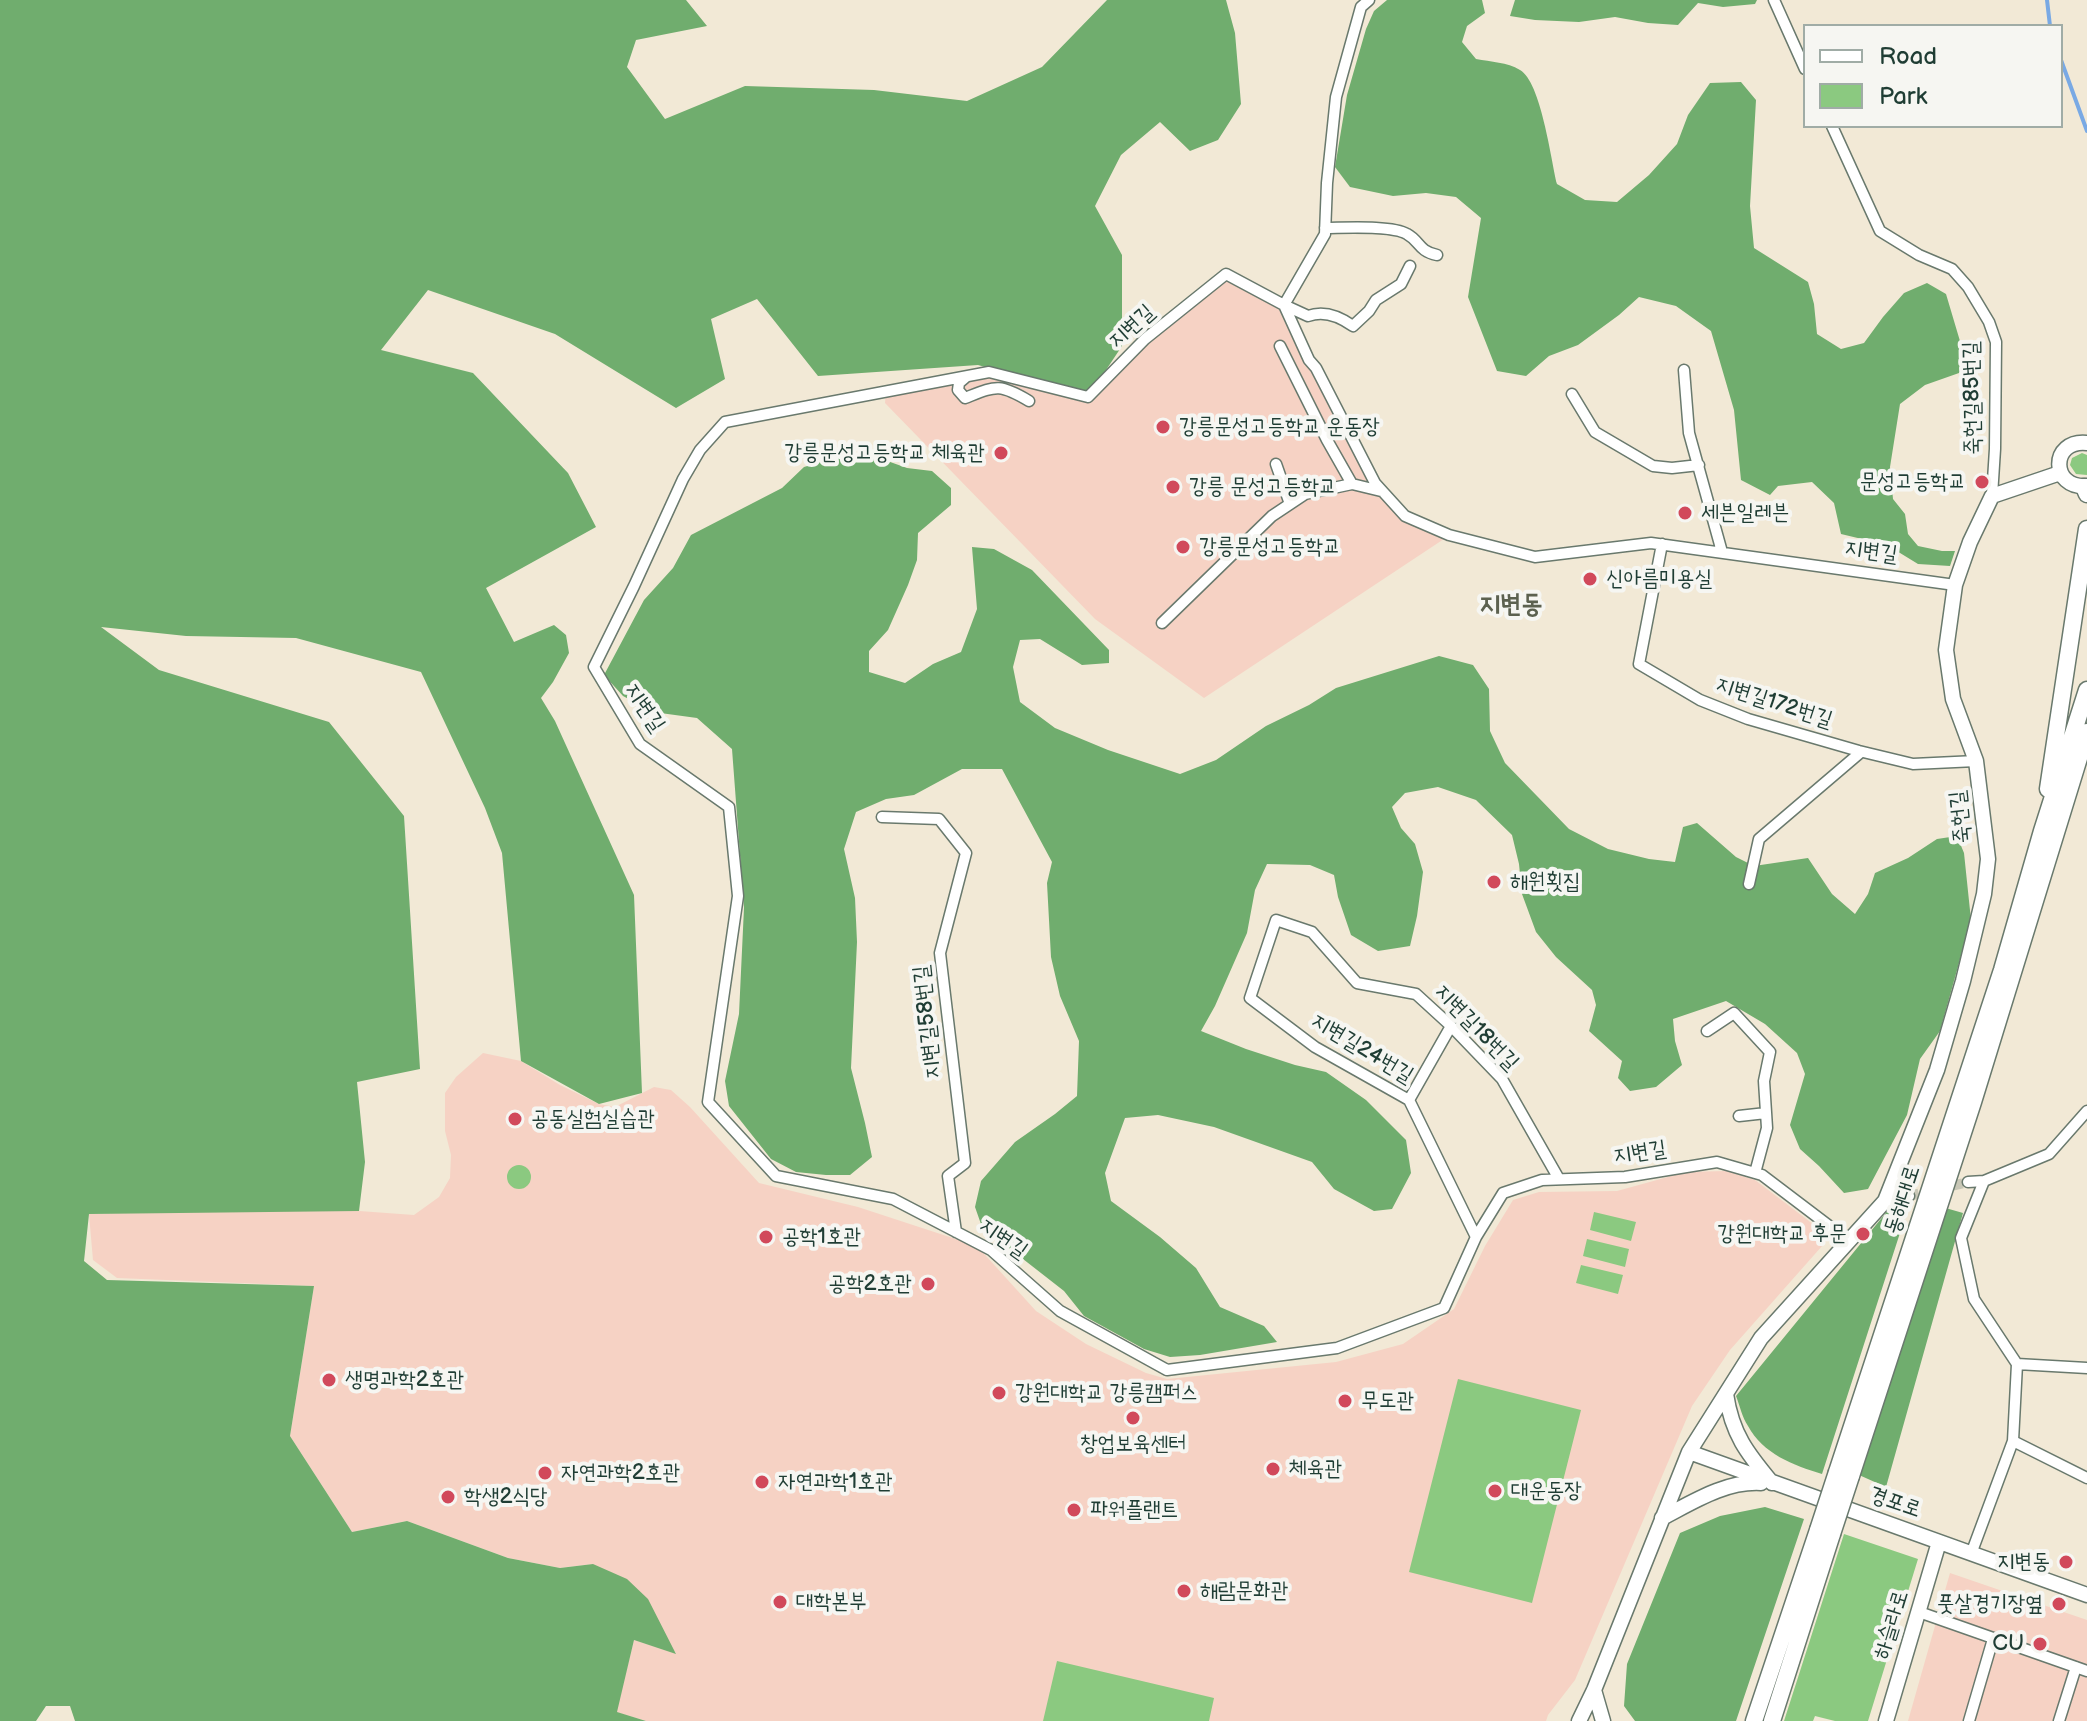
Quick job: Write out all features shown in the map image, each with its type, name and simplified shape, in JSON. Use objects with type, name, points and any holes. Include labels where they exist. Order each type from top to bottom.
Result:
[{"type":"main road","points":[[2042,831],[2087,529]]},
{"type":"main road","name":"동해대로","points":[[1754,1721],[1844,1474],[2087,690]]},
{"type":"main road","name":"동해대로","points":[[1844,1474],[1973,1102],[2087,732]]},
{"type":"main road","points":[[2074,773],[2087,746]]},
{"type":"main road","name":"동해대로","points":[[1772,1721],[1825,1532]]},
{"type":"street","points":[[1369,0],[1361,7],[1336,97],[1325,234],[1284,305],[1308,316],[1319,312],[1331,314],[1353,326],[1376,300],[1401,284],[1410,266]]},
{"type":"street","points":[[1774,0],[1803,65]]},
{"type":"street","name":"죽헌길85번길","points":[[1833,128],[1880,231],[1919,255],[1952,269],[1968,287],[1989,322],[1996,342],[1992,496]]},
{"type":"street","points":[[1325,228],[1393,230],[1408,234],[1426,253],[1437,255]]},
{"type":"street","name":"지변길","points":[[1849,1241],[1762,1175],[1717,1162],[1625,1177],[1542,1180],[1503,1193],[1476,1237],[1444,1308],[1337,1348],[1167,1370],[1060,1311],[991,1250],[893,1199],[776,1176],[708,1102],[738,896],[729,807],[640,744],[594,667],[683,479],[700,450],[725,422],[989,372],[1088,397],[1145,339],[1226,274],[1284,305],[1309,360],[1375,483],[1405,516],[1449,535],[1535,557],[1651,543],[1955,585]]},
{"type":"street","points":[[1280,346],[1352,484]]},
{"type":"street","points":[[1684,370],[1689,433],[1722,552]]},
{"type":"street","points":[[966,377],[959,383],[958,390],[965,398],[995,387],[1012,391],[1029,401]]},
{"type":"street","points":[[1572,394],[1595,432],[1653,466],[1672,468],[1699,465]]},
{"type":"street","points":[[2086,489],[2070,484],[2060,473],[2059,465],[2063,452],[2074,443],[2087,443]]},
{"type":"street","points":[[1276,464],[1290,504]]},
{"type":"street","points":[[1992,496],[2060,473]]},
{"type":"street","points":[[1162,623],[1272,516],[1305,494],[1352,484],[1382,491]]},
{"type":"street","name":"죽헌길","points":[[1885,1201],[1937,1070],[1984,894],[1988,859],[1976,761],[1953,699],[1946,650],[1955,585],[1970,542],[1992,496]]},
{"type":"street","name":"지변길172번길","points":[[1662,544],[1639,664],[1700,700],[1748,719],[1861,752],[1913,764],[1976,761]]},
{"type":"street","points":[[1749,884],[1759,839],[1861,752]]},
{"type":"street","name":"지변길58번길","points":[[882,817],[939,819],[966,853],[940,953],[965,1163],[948,1176],[956,1232]]},
{"type":"street","name":"지변길18번길","points":[[1250,998],[1276,920],[1312,932],[1357,983],[1416,994],[1451,1026],[1502,1079],[1559,1179]]},
{"type":"street","name":"지변길24번길","points":[[1250,998],[1315,1047],[1409,1100],[1476,1237]]},
{"type":"street","points":[[1707,1031],[1734,1013],[1770,1052],[1764,1081],[1767,1128],[1755,1173]]},
{"type":"street","points":[[1409,1100],[1451,1026]]},
{"type":"street","points":[[1968,1182],[1984,1181],[2049,1154],[2087,1111]]},
{"type":"street","points":[[1739,1116],[1766,1113]]},
{"type":"street","points":[[1971,1554],[2013,1441],[2017,1364],[1974,1299],[1961,1238],[1984,1181]]},
{"type":"street","points":[[1579,1721],[1689,1452],[1761,1338],[1885,1201],[1909,1196]]},
{"type":"street","points":[[2017,1364],[2087,1368]]},
{"type":"street","points":[[1726,1394],[1736,1432],[1747,1453],[1772,1483]]},
{"type":"street","points":[[2013,1441],[2087,1478]]},
{"type":"street","name":"경포로","points":[[1689,1452],[2087,1595]]},
{"type":"street","points":[[1662,1518],[1710,1493],[1747,1482],[1772,1483]]},
{"type":"street","name":"하슬라로","points":[[1886,1721],[1939,1542]]},
{"type":"street","points":[[1919,1612],[2081,1669],[2059,1721]]},
{"type":"street","points":[[1969,1721],[1993,1639]]},
{"type":"street","points":[[1594,1690],[1603,1721]]},
{"type":"shaded area","name":"강릉 문성고등학교","points":[[1226,274],[1284,305],[1375,483],[1405,516],[1450,535],[1204,698],[1095,619],[885,403],[886,392],[989,372],[1088,397],[1145,339]]},
{"type":"shaded area","name":"강원대학교 강릉캠퍼스","points":[[483,1053],[521,1061],[599,1104],[615,1107],[654,1087],[671,1090],[759,1183],[858,1207],[977,1246],[1036,1311],[1086,1344],[1146,1373],[1167,1379],[1336,1362],[1403,1344],[1454,1309],[1485,1246],[1513,1200],[1539,1192],[1617,1191],[1686,1172],[1726,1171],[1755,1180],[1830,1237],[1730,1350],[1692,1406],[1575,1680],[1546,1721],[646,1721],[616,1712],[634,1640],[676,1653],[593,1564],[560,1568],[508,1558],[407,1521],[352,1532],[290,1436],[314,1286],[117,1278],[93,1260],[89,1214],[291,1206],[414,1215],[439,1197],[450,1178],[445,1093],[456,1077]]},
{"type":"shaded area","points":[[1950,1573],[2087,1620],[2087,1721],[1908,1721]]},
{"type":"green space","points":[[0,0],[686,0],[707,26],[636,40],[627,67],[665,119],[745,86],[874,90],[967,101],[1042,67],[1107,0],[1226,0],[1235,33],[1241,104],[1218,140],[1190,151],[1160,122],[1121,155],[1095,206],[1122,255],[1122,346],[1088,397],[978,365],[818,376],[757,299],[711,319],[725,379],[676,408],[555,334],[428,290],[381,350],[473,373],[568,473],[596,527],[486,588],[514,642],[554,625],[566,635],[569,653],[541,698],[555,721],[634,895],[642,1093],[599,1104],[521,1061],[502,853],[485,808],[421,672],[296,638],[186,636],[101,627],[159,670],[329,722],[404,816],[420,1069],[357,1082],[365,1162],[359,1211],[89,1214],[84,1261],[107,1280],[314,1286],[290,1436],[352,1532],[407,1521],[508,1558],[560,1568],[593,1564],[627,1579],[648,1599],[676,1654],[634,1640],[617,1712],[646,1721],[75,1721],[70,1706],[46,1706],[36,1721],[0,1721]]},
{"type":"green space","points":[[1387,0],[1482,0],[1485,13],[1467,26],[1462,42],[1476,59],[1510,65],[1527,77],[1539,105],[1557,184],[1585,200],[1617,202],[1649,175],[1677,144],[1688,115],[1710,83],[1741,82],[1756,100],[1750,206],[1754,248],[1808,282],[1817,334],[1841,349],[1864,343],[1904,293],[1927,283],[1946,294],[1965,358],[1959,373],[1925,385],[1900,404],[1890,467],[1893,499],[1905,514],[1908,534],[1918,546],[1955,551],[1950,566],[1918,564],[1887,545],[1841,534],[1834,503],[1812,482],[1778,486],[1770,495],[1741,480],[1734,410],[1711,331],[1676,306],[1639,297],[1578,345],[1549,356],[1526,376],[1497,371],[1468,297],[1481,218],[1456,197],[1426,193],[1393,196],[1350,187],[1335,167],[1347,95],[1366,29],[1374,11]]},
{"type":"green space","points":[[1515,0],[1757,0],[1755,4],[1723,7],[1698,3],[1678,25],[1615,17],[1579,22],[1510,16]]},
{"type":"green space","points":[[2082,453],[2087,455],[2087,475],[2076,474],[2070,465],[2072,458]]},
{"type":"green space","points":[[841,456],[879,458],[907,468],[932,471],[951,488],[951,505],[918,533],[917,560],[888,630],[869,651],[869,672],[905,683],[933,664],[961,652],[977,609],[972,547],[994,549],[1032,570],[1109,650],[1109,663],[1082,665],[1040,639],[1020,640],[1013,667],[1020,702],[1055,728],[1180,774],[1216,760],[1266,726],[1336,688],[1439,656],[1473,665],[1489,689],[1490,731],[1505,763],[1569,829],[1608,849],[1675,862],[1683,827],[1697,823],[1736,857],[1754,866],[1808,858],[1832,894],[1855,914],[1868,894],[1875,873],[1908,858],[1937,839],[1957,836],[1964,853],[1971,920],[1940,1031],[1920,1059],[1907,1115],[1868,1189],[1844,1193],[1800,1149],[1790,1125],[1805,1074],[1797,1053],[1765,1024],[1726,1001],[1673,1019],[1682,1065],[1656,1087],[1630,1091],[1618,1078],[1622,1061],[1589,1031],[1596,1005],[1592,990],[1556,957],[1536,932],[1522,894],[1512,835],[1476,800],[1438,787],[1405,793],[1392,807],[1401,828],[1415,844],[1423,872],[1410,946],[1378,951],[1351,935],[1334,875],[1310,865],[1267,864],[1255,890],[1247,933],[1201,1031],[1246,1049],[1326,1072],[1366,1100],[1406,1140],[1411,1173],[1392,1209],[1374,1211],[1334,1189],[1312,1162],[1214,1127],[1158,1115],[1125,1118],[1105,1173],[1111,1201],[1196,1268],[1220,1307],[1264,1326],[1277,1342],[1170,1357],[1144,1349],[1084,1316],[1064,1291],[982,1227],[975,1207],[981,1181],[1015,1142],[1077,1096],[1079,1041],[1060,996],[1051,957],[1047,883],[1052,862],[1002,769],[962,769],[914,795],[886,799],[856,812],[844,849],[855,898],[857,942],[851,1068],[872,1157],[850,1175],[796,1172],[771,1159],[729,1106],[725,1081],[739,1014],[744,908],[732,749],[697,718],[653,712],[623,696],[604,675],[644,600],[673,568],[691,535],[782,488],[804,467]]},
{"type":"green space","points":[[519,1165],[527,1169],[531,1177],[527,1185],[519,1189],[511,1185],[507,1177],[511,1169]]},
{"type":"green space","points":[[1910,1202],[1822,1474],[1790,1462],[1770,1451],[1754,1436],[1736,1396],[1889,1209]]},
{"type":"green space","points":[[1942,1207],[1963,1213],[1886,1487],[1859,1475]]},
{"type":"green space","points":[[1594,1212],[1636,1222],[1631,1241],[1590,1230]]},
{"type":"green space","points":[[1587,1239],[1629,1249],[1625,1267],[1583,1256]]},
{"type":"green space","points":[[1581,1265],[1623,1275],[1618,1294],[1576,1283]]},
{"type":"green space","name":"대운동장","points":[[1458,1379],[1581,1410],[1532,1603],[1409,1572]]},
{"type":"green space","points":[[1765,1507],[1804,1519],[1736,1721],[1635,1721],[1624,1706],[1627,1664],[1680,1533],[1720,1516]]},
{"type":"green space","points":[[1844,1534],[1918,1559],[1868,1721],[1835,1721],[1815,1716],[1813,1721],[1784,1721]]},
{"type":"green space","points":[[1057,1661],[1214,1698],[1209,1721],[1043,1721]]},
{"type":"waterway","points":[[2047,0],[2050,24]]},
{"type":"waterway","points":[[2063,65],[2087,131]]},
{"type":"tunnel","points":[[1909,1196],[1968,1182]]},
{"type":"place","name":"강릉문성고등학교 운동장","points":[[1163,427]]},
{"type":"place","name":"강릉문성고등학교 체육관","points":[[1001,453]]},
{"type":"place","name":"문성고등학교","points":[[1982,482]]},
{"type":"place","name":"강릉 문성고등학교","points":[[1173,487]]},
{"type":"place","name":"세븐일레븐","points":[[1685,513]]},
{"type":"place","name":"강릉문성고등학교","points":[[1183,547]]},
{"type":"place","name":"신아름미용실","points":[[1590,579]]},
{"type":"place","name":"해원횟집","points":[[1494,882]]},
{"type":"place","name":"공동실험실습관","points":[[515,1119]]},
{"type":"place","name":"강원대학교 후문","points":[[1863,1234]]},
{"type":"place","name":"공학1호관","points":[[766,1237]]},
{"type":"place","name":"공학2호관","points":[[928,1284]]},
{"type":"place","name":"생명과학2호관","points":[[329,1380]]},
{"type":"place","name":"강원대학교 강릉캠퍼스","points":[[999,1393]]},
{"type":"place","name":"무도관","points":[[1345,1401]]},
{"type":"place","name":"창업보육센터","points":[[1133,1418]]},
{"type":"place","name":"체육관","points":[[1273,1469]]},
{"type":"place","name":"자연과학2호관","points":[[545,1473]]},
{"type":"place","name":"자연과학1호관","points":[[762,1482]]},
{"type":"place","name":"대운동장","points":[[1495,1491]]},
{"type":"place","name":"학생2식당","points":[[448,1497]]},
{"type":"place","name":"파워플랜트","points":[[1074,1510]]},
{"type":"place","name":"지변동","points":[[2066,1562]]},
{"type":"place","name":"해람문화관","points":[[1184,1591]]},
{"type":"place","name":"대학본부","points":[[780,1602]]},
{"type":"place","name":"풋살경기장옆","points":[[2059,1604]]},
{"type":"place","name":"CU","points":[[2040,1644]]},
{"type":"district","name":"지변동","points":[[1511,605]]}]
